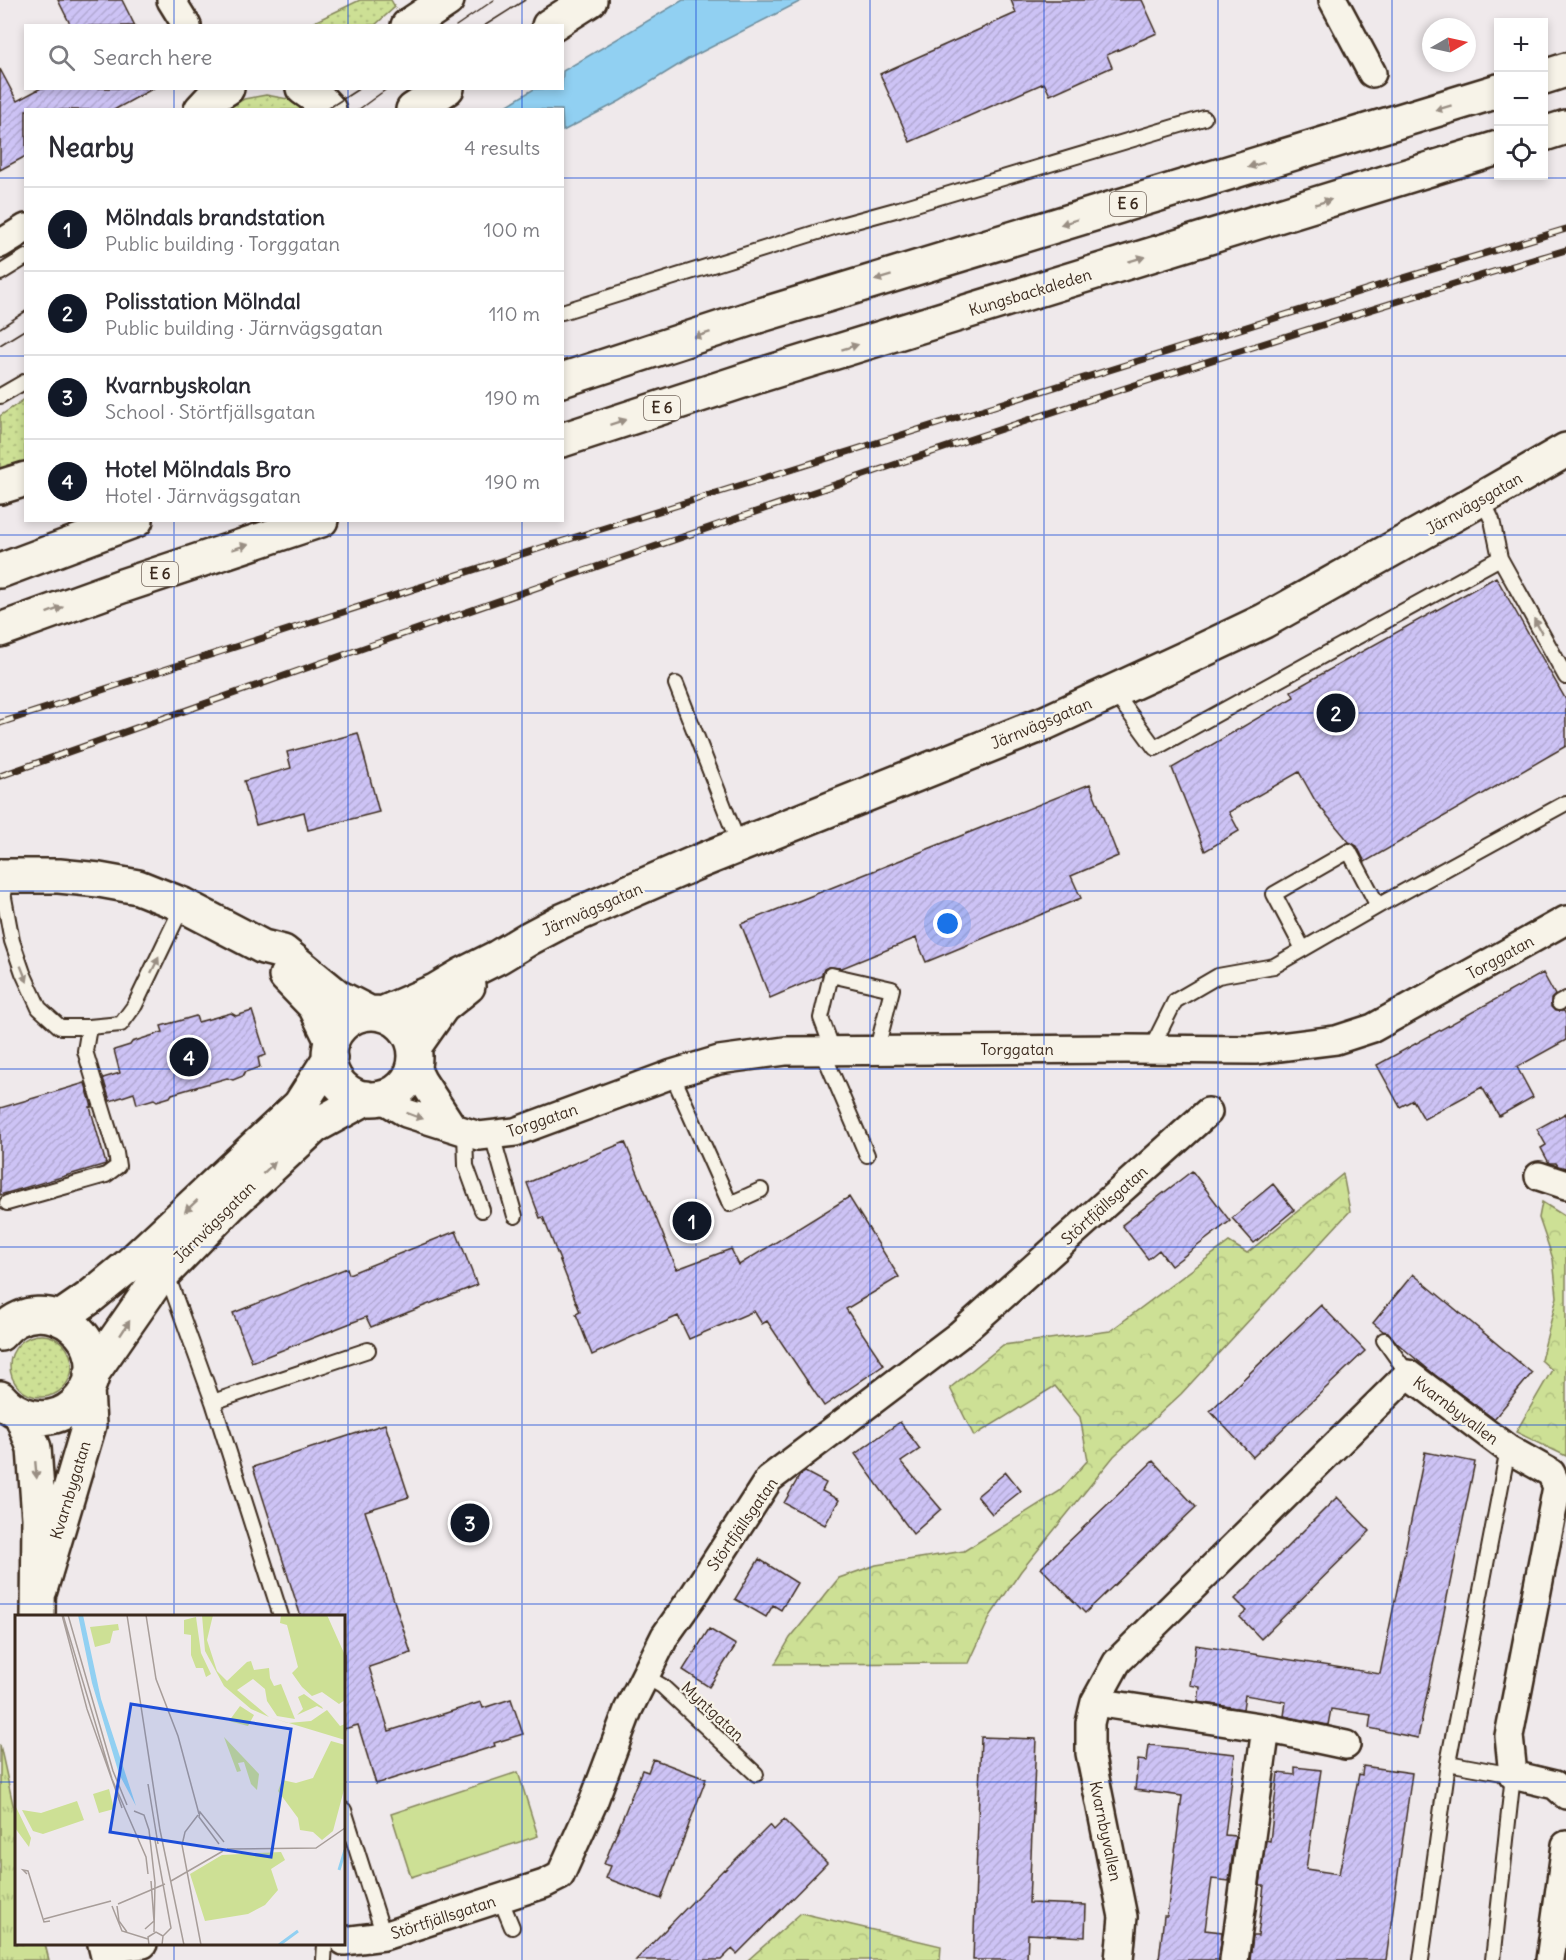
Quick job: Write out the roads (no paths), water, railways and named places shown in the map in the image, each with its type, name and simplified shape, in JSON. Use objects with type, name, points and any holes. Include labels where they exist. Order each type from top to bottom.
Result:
[{"type":"main road","points":[[411,24],[447,0]]},
{"type":"main road","points":[[552,24],[590,0]]},
{"type":"main road","points":[[1548,76],[1566,70]]},
{"type":"main road","points":[[416,108],[444,90]]},
{"type":"main road","name":"E 6","points":[[564,380],[758,316],[1494,92]]},
{"type":"main road","points":[[1548,133],[1566,127]]},
{"type":"main road","name":"Kungsbackaleden","points":[[564,439],[761,375],[1494,149]]},
{"type":"main road","name":"Järnvägsgatan","points":[[376,1013],[435,991],[562,921],[739,845],[1045,723],[1264,621],[1566,450]]},
{"type":"main road","points":[[0,487],[24,480]]},
{"type":"main road","points":[[0,571],[130,522]]},
{"type":"main road","name":"E 6","points":[[0,630],[122,586],[315,522]]},
{"type":"main road","points":[[0,547],[105,531]]},
{"type":"main road","points":[[0,876],[32,875],[99,880],[138,887],[183,905],[263,947],[283,952],[338,997],[391,1017],[406,1029],[414,1055],[412,1072],[403,1086],[396,1091],[373,1098],[352,1093],[340,1084],[333,1072],[331,1049],[315,1006],[293,982],[272,965],[263,947]]},
{"type":"main road","name":"Järnvägsgatan","points":[[414,1055],[442,1007],[498,957]]},
{"type":"main road","points":[[331,1049],[340,1027],[347,1021],[354,1017],[376,1013]]},
{"type":"main road","name":"Järnvägsgatan","points":[[0,1334],[12,1323],[46,1316],[89,1298],[128,1266],[300,1105],[331,1049]]},
{"type":"main road","name":"Järnvägsgatan","points":[[11,1406],[36,1417],[59,1414],[78,1401],[157,1280],[230,1205],[315,1126],[373,1098]]},
{"type":"main road","points":[[0,1304],[46,1316]]},
{"type":"main road","name":"Kvarnbygatan","points":[[39,1603],[89,1425],[89,1382],[92,1358],[86,1341],[75,1328],[46,1316]]},
{"type":"main road","name":"Kvarnbygatan","points":[[11,1406],[34,1448],[39,1518],[39,1603]]},
{"type":"street","points":[[171,0],[186,24]]},
{"type":"street","points":[[1333,0],[1372,73]]},
{"type":"street","points":[[0,244],[24,229]]},
{"type":"street","name":"Torggatan","points":[[373,1098],[406,1113],[479,1136],[515,1132],[672,1074],[719,1060],[785,1051],[1255,1050],[1335,1040],[1373,1028],[1566,920]]},
{"type":"street","points":[[414,1055],[422,1080],[459,1129]]},
{"type":"street","name":"Störtfjällsgatan","points":[[345,1941],[384,1936],[544,1884],[560,1876],[593,1803],[628,1710],[665,1636],[769,1479],[959,1335],[1208,1112]]},
{"type":"street","points":[[1539,1176],[1566,1185]]},
{"type":"street","name":"Kvarnbyvallen","points":[[1119,1960],[1123,1917],[1090,1753],[1090,1724],[1095,1702],[1117,1662],[1408,1374],[1508,1449],[1551,1473],[1557,1487],[1509,1736],[1513,1775]]},
{"type":"street","points":[[1095,1702],[1266,1728],[1346,1745]]},
{"type":"street","points":[[1234,1960],[1266,1728]]},
{"type":"street","points":[[1513,1775],[1555,1785],[1566,1794]]},
{"type":"street","points":[[1550,1960],[1566,1845]]},
{"type":"street","points":[[107,1951],[138,1945]]},
{"type":"lane","points":[[564,311],[815,233],[1204,118]]},
{"type":"lane","points":[[0,273],[24,258]]},
{"type":"lane","points":[[0,396],[24,382]]},
{"type":"lane","points":[[1482,499],[1492,520],[1500,558],[1566,677]]},
{"type":"lane","points":[[1113,692],[1155,748],[1500,558]]},
{"type":"lane","points":[[676,684],[739,845]]},
{"type":"lane","points":[[1151,1049],[1176,1001],[1218,976],[1274,966],[1566,803]]},
{"type":"lane","points":[[1303,949],[1274,894],[1291,884],[1349,851],[1378,906]]},
{"type":"lane","points":[[0,876],[12,940],[23,973],[39,1008],[60,1027],[121,1024],[135,1005],[183,905]]},
{"type":"lane","points":[[867,1155],[827,1050],[821,1018],[831,975],[892,989],[878,1050]]},
{"type":"lane","points":[[6,1203],[106,1175],[118,1166],[85,1051],[89,1027]]},
{"type":"lane","points":[[672,1074],[730,1204],[761,1191]]},
{"type":"lane","points":[[459,1129],[466,1166],[482,1210]]},
{"type":"lane","points":[[492,1135],[515,1216]]},
{"type":"lane","points":[[166,1271],[213,1402],[280,1615]]},
{"type":"lane","points":[[1384,1340],[1408,1374]]},
{"type":"lane","points":[[213,1402],[368,1350]]},
{"type":"lane","points":[[1421,1960],[1448,1763],[1508,1449]]},
{"type":"lane","name":"Myntgatan","points":[[645,1676],[662,1686],[756,1774]]},
{"type":"lane","points":[[1448,1763],[1513,1775],[1493,1960]]},
{"type":"lane","points":[[345,1813],[384,1936]]},
{"type":"lane","points":[[500,1898],[512,1927]]},
{"type":"lane","points":[[324,1960],[325,1945]]},
{"type":"water","points":[[683,0],[803,0],[688,59],[620,101],[564,130],[564,108],[503,108],[532,90],[564,90],[564,70]]},
{"type":"tram line","points":[[459,24],[494,0]]},
{"type":"tram line","points":[[487,24],[525,0]]},
{"type":"tram line","points":[[329,108],[357,90]]},
{"type":"tram line","points":[[361,108],[385,90]]},
{"type":"tram line","points":[[0,328],[24,312]]},
{"type":"tram line","points":[[0,345],[24,330]]},
{"type":"railway","points":[[0,723],[544,547],[1566,229]]},
{"type":"railway","points":[[0,776],[584,571],[975,438],[1368,310],[1566,250]]},
{"type":"place","name":"Polisstation Mölndal","points":[[1336,713]]},
{"type":"place","name":"Hotel Mölndals Bro","points":[[189,1057]]},
{"type":"place","name":"Mölndals brandstation","points":[[692,1221]]},
{"type":"place","name":"Kvarnbyskolan","points":[[470,1523]]}]
